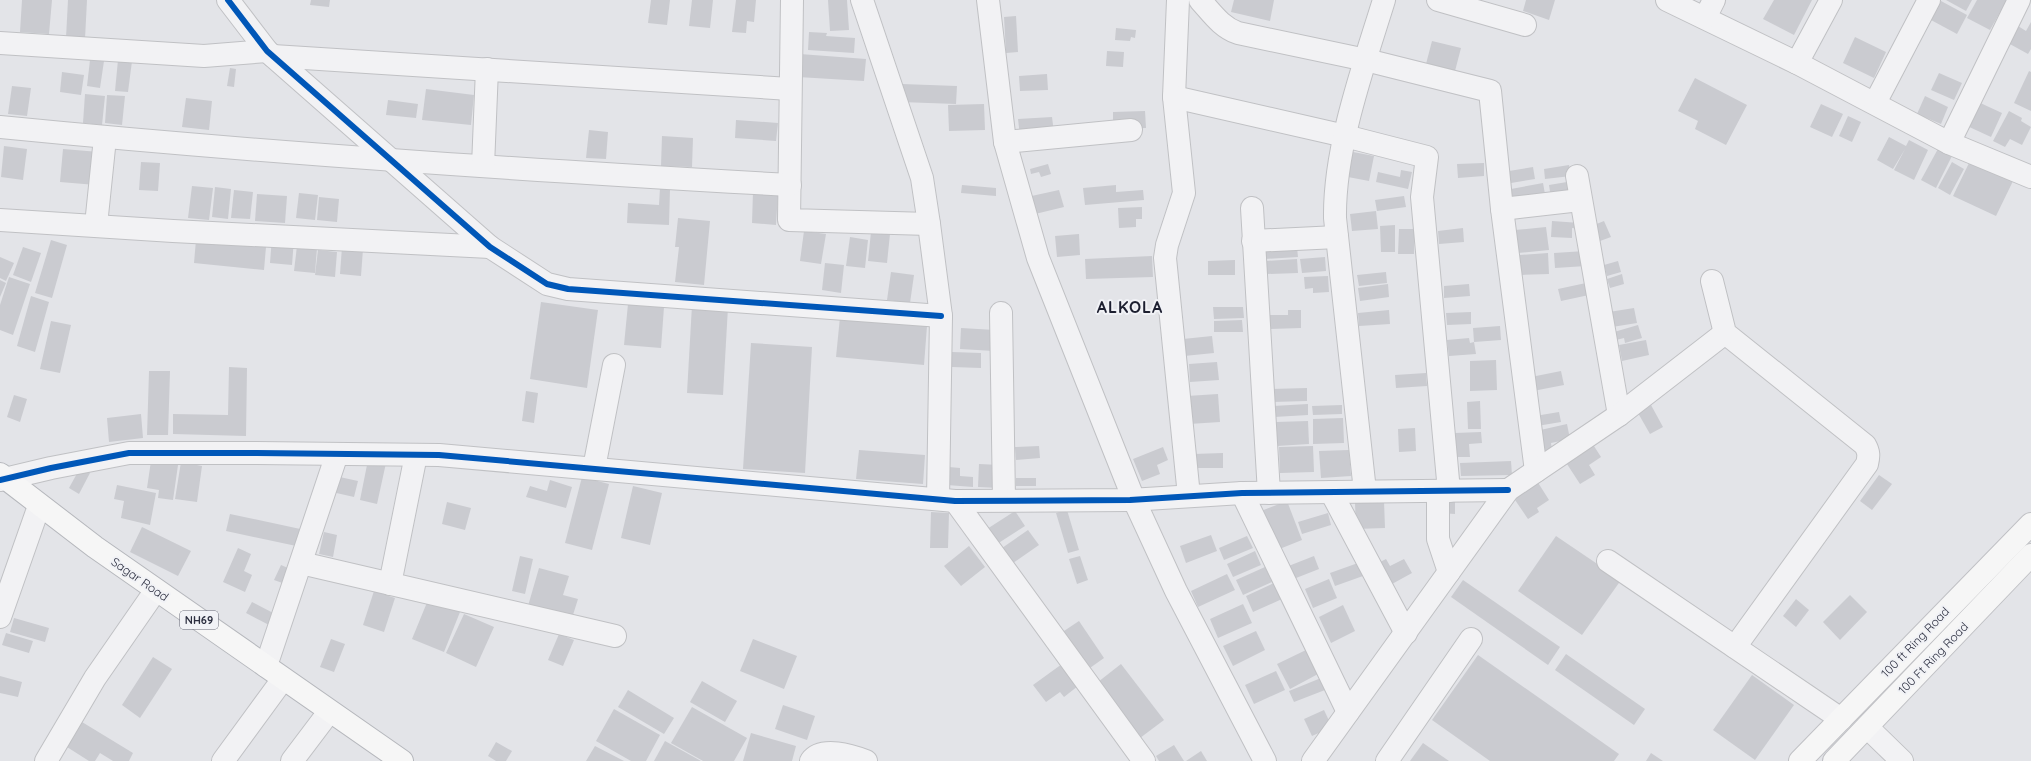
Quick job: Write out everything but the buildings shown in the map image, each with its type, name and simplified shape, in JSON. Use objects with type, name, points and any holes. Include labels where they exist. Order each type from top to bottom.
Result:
[{"type":"main road","name":"Sagar Road","points":[[2,478],[156,590],[266,666],[329,712],[402,761]]},
{"type":"main road","name":"100 ft Ring Road","points":[[1800,761],[2031,524]]},
{"type":"main road","name":"100 Ft Ring Road","points":[[1834,761],[2031,555]]},
{"type":"street","points":[[228,0],[270,53],[490,247],[547,284],[568,289],[941,316]]},
{"type":"street","points":[[792,0],[789,220],[929,224]]},
{"type":"street","points":[[862,0],[922,178],[941,316],[947,500],[1144,761]]},
{"type":"street","points":[[988,0],[1005,142],[1038,258],[1134,500],[1176,591],[1264,761]]},
{"type":"street","points":[[1178,0],[1174,97],[1184,193],[1167,245],[1165,258],[1189,496]]},
{"type":"street","points":[[1200,0],[1221,24],[1229,30],[1366,60],[1490,91],[1502,209],[1536,471]]},
{"type":"street","points":[[1365,491],[1337,237],[1335,212],[1336,177],[1345,136],[1384,0]]},
{"type":"street","points":[[1438,0],[1525,25]]},
{"type":"street","points":[[1667,0],[1709,9],[1797,63],[1949,143],[2031,177]]},
{"type":"street","points":[[1797,63],[1831,0]]},
{"type":"street","points":[[1875,103],[1929,0]]},
{"type":"street","points":[[1949,143],[2019,0]]},
{"type":"street","points":[[0,43],[204,56],[270,53],[790,89]]},
{"type":"street","points":[[483,166],[487,69]]},
{"type":"street","points":[[1174,97],[1345,136],[1427,157],[1422,197],[1444,491],[1438,539],[1449,572]]},
{"type":"street","points":[[0,128],[105,138],[393,160],[790,185]]},
{"type":"street","points":[[1005,142],[1131,130]]},
{"type":"street","points":[[96,225],[105,138]]},
{"type":"street","points":[[1577,176],[1619,415]]},
{"type":"street","points":[[1502,209],[1580,200]]},
{"type":"street","points":[[1252,208],[1269,493]]},
{"type":"street","points":[[0,220],[490,247]]},
{"type":"street","points":[[1253,241],[1337,237]]},
{"type":"street","points":[[1712,282],[1725,333],[1865,445],[1869,451],[1867,464],[1735,647]]},
{"type":"street","points":[[1001,313],[1004,500]]},
{"type":"street","points":[[1313,761],[1508,490],[1619,415],[1725,333]]},
{"type":"street","points":[[594,468],[614,365]]},
{"type":"street","points":[[2,478],[129,453],[337,454],[416,455],[594,468],[947,500],[1134,500],[1242,493],[1508,490]]},
{"type":"street","points":[[266,666],[337,454]]},
{"type":"street","points":[[390,584],[416,455]]},
{"type":"street","points":[[1331,492],[1406,633]]},
{"type":"street","points":[[1242,493],[1348,712]]},
{"type":"street","points":[[0,617],[39,506]]},
{"type":"street","points":[[1608,561],[1841,718]]},
{"type":"street","points":[[301,563],[614,636]]},
{"type":"street","points":[[46,761],[95,678],[156,590]]},
{"type":"street","points":[[1387,761],[1472,639]]},
{"type":"street","points":[[223,761],[283,679]]},
{"type":"street","points":[[292,761],[329,712]]},
{"type":"street","points":[[1867,727],[1902,761]]},
{"type":"street","points":[[811,761],[820,755],[831,753],[866,761]]},
{"type":"cycle path","points":[[228,0],[267,51],[490,247],[547,284],[568,289],[941,316]]},
{"type":"cycle path","points":[[0,480],[51,468],[129,453],[257,453],[439,455],[955,501],[1130,500],[1242,493],[1508,490]]},
{"type":"district","name":"ALKOLA","points":[[1130,307]]}]
